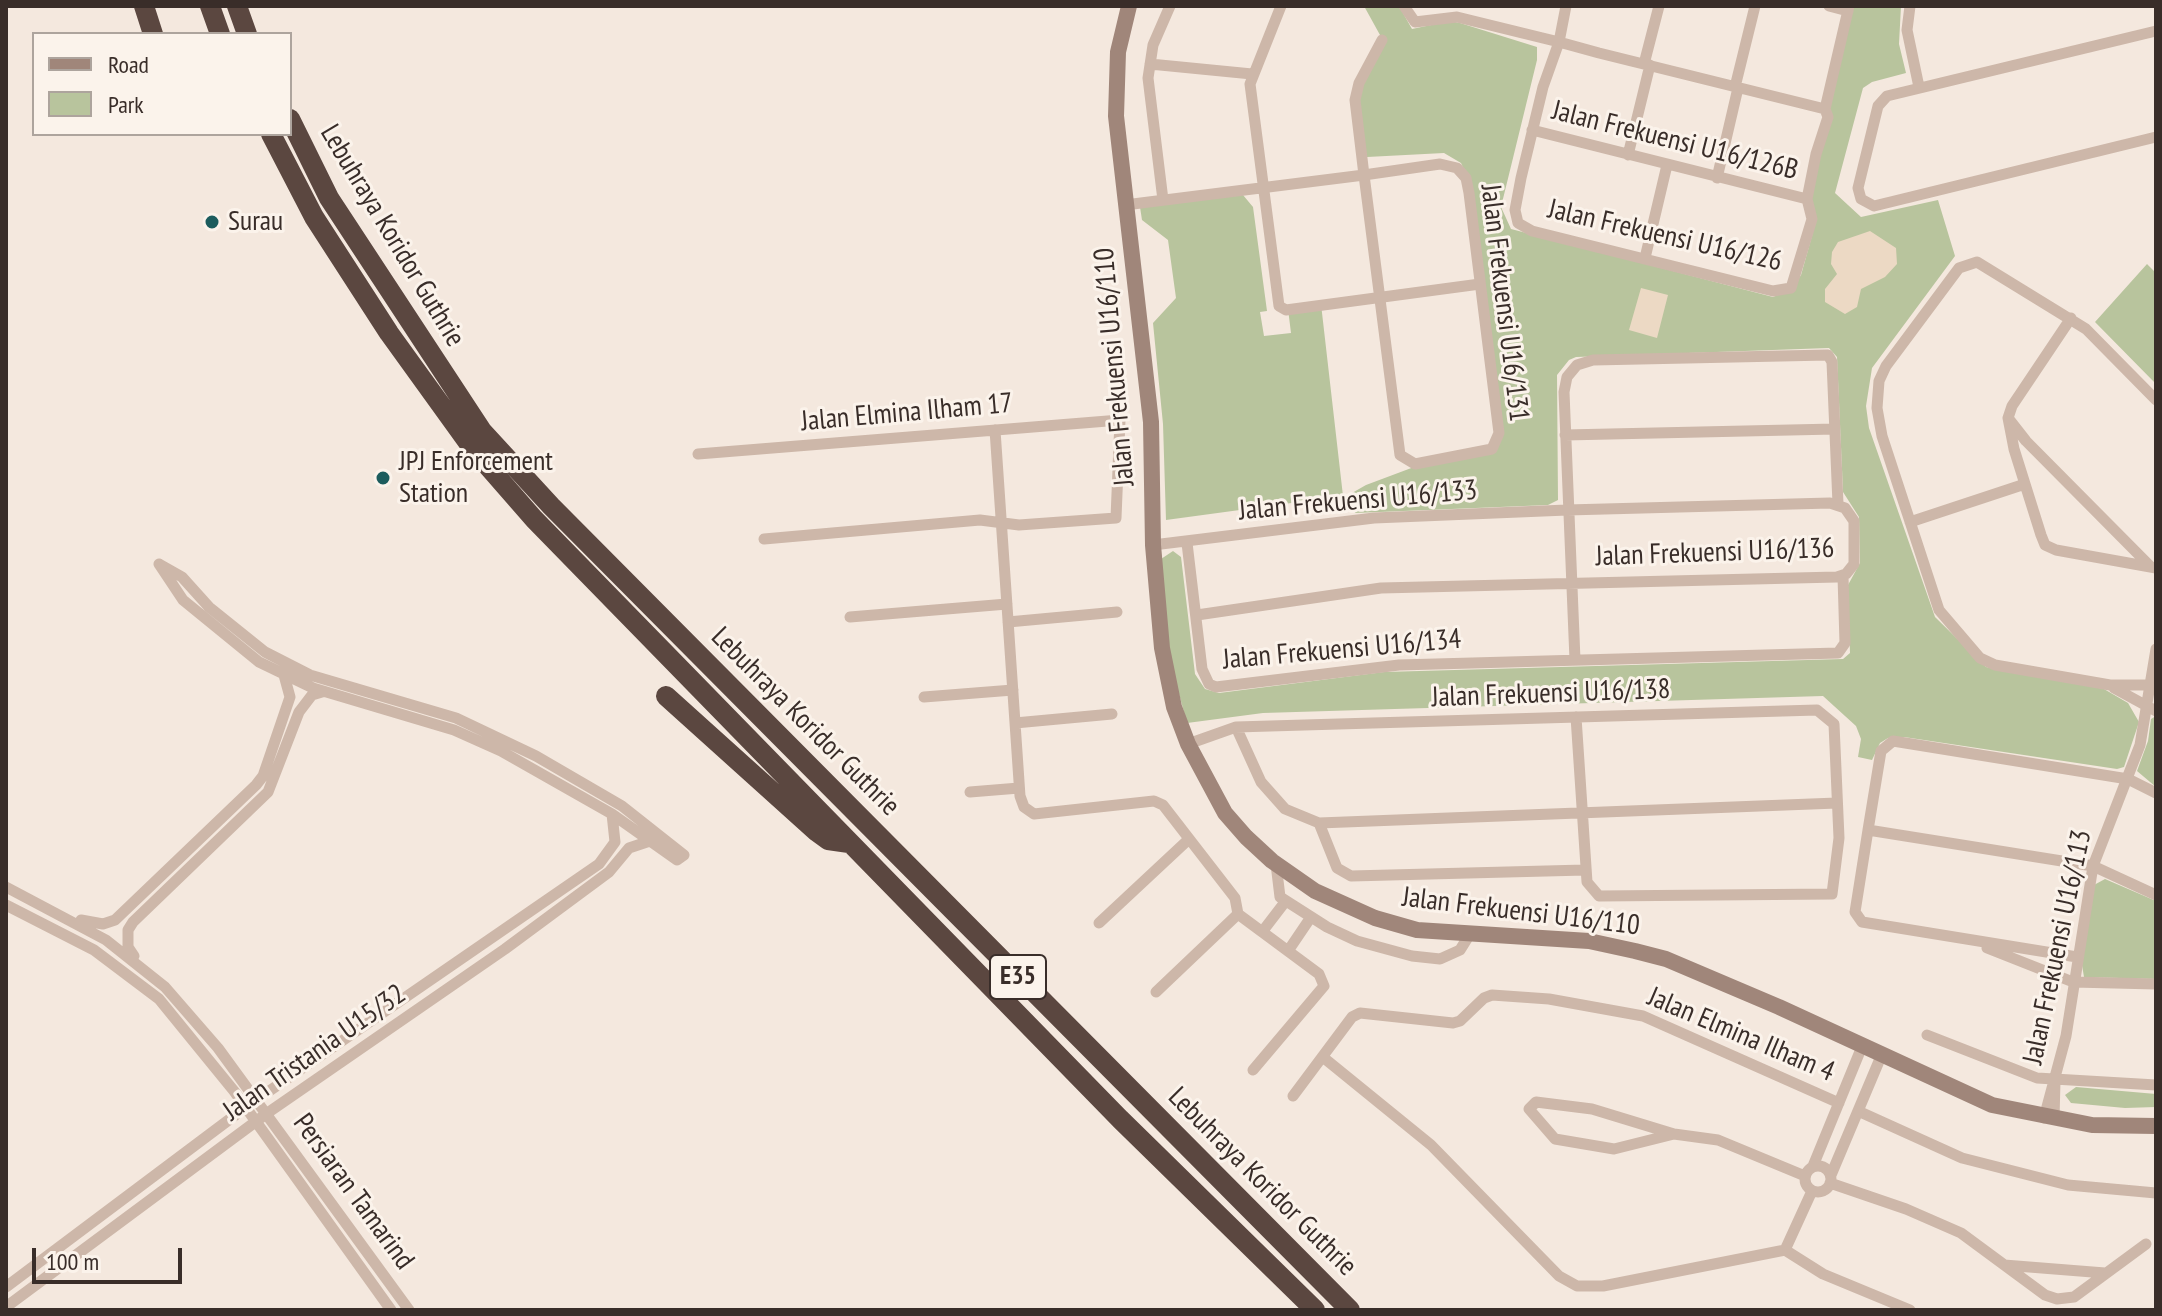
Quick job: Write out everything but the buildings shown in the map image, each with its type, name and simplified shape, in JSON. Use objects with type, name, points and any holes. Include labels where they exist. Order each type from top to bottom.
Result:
[{"type":"highway","points":[[144,6],[152,32]]},
{"type":"highway","points":[[210,6],[219,32]]},
{"type":"highway","points":[[237,6],[246,32]]},
{"type":"highway","name":"Lebuhraya Koridor Guthrie","points":[[292,123],[337,210],[482,431],[562,517],[1350,1310]]},
{"type":"highway","name":"Lebuhraya Koridor Guthrie","points":[[272,136],[314,217],[389,333],[472,448],[581,569],[849,843],[1315,1310]]},
{"type":"highway","points":[[666,696],[817,832],[828,840],[849,843]]},
{"type":"highway","points":[[1283,1279],[1301,1310]]},
{"type":"street","name":"Jalan Frekuensi U16/110","points":[[1129,6],[1115,83],[1125,205],[1151,422],[1153,545],[1164,664],[1174,707],[1188,744],[1225,813],[1276,864],[1336,902],[1375,918],[1417,930],[1589,941],[1651,955],[1863,1044],[1983,1101],[2049,1118],[2104,1126],[2156,1126]]},
{"type":"street","points":[[1163,200],[1148,96],[1153,45],[1170,6]]},
{"type":"street","points":[[1281,6],[1252,74],[1262,188],[1281,309],[1480,284]]},
{"type":"street","points":[[1404,6],[1415,22],[1457,17],[1825,109]]},
{"type":"street","name":"Jalan Frekuensi U16/126","points":[[1566,6],[1559,42],[1532,130],[1515,210],[1518,223],[1532,231],[1773,291],[1786,290],[1794,283],[1812,219],[1807,199]]},
{"type":"street","points":[[1628,155],[1659,6]]},
{"type":"street","points":[[1717,178],[1755,6]]},
{"type":"street","points":[[1807,199],[1816,154],[1828,117],[1825,109],[1848,9],[1829,6]]},
{"type":"street","points":[[1910,6],[1907,30],[1919,87]]},
{"type":"street","points":[[2156,31],[1887,96],[1878,106],[1858,188],[1861,199],[1874,206],[2156,137]]},
{"type":"street","points":[[1364,175],[1356,91],[1382,40]]},
{"type":"street","points":[[1150,64],[1252,74]]},
{"type":"street","name":"Jalan Frekuensi U16/126B","points":[[1532,130],[1807,199]]},
{"type":"street","name":"Jalan Frekuensi U16/131","points":[[1125,205],[1440,164],[1457,168],[1467,183],[1498,440],[1485,451],[1415,464],[1400,455],[1364,175]]},
{"type":"street","points":[[1645,258],[1667,165]]},
{"type":"street","points":[[2151,685],[2110,685],[1995,665],[1980,658],[1939,610],[1879,423],[1879,381],[1886,366],[1959,268],[1972,262],[1983,264],[2086,329],[2156,400]]},
{"type":"street","points":[[2071,318],[2012,406],[2008,418],[2008,428],[2045,545],[2154,568]]},
{"type":"street","points":[[1838,504],[1832,362],[1825,355],[1585,362],[1571,370],[1564,384],[1575,660],[1838,653],[1845,643],[1843,576]]},
{"type":"street","points":[[2008,418],[2026,441],[2154,568]]},
{"type":"street","name":"Jalan Elmina Ilham 17","points":[[698,454],[1120,420],[1116,518],[1001,523]]},
{"type":"street","points":[[1565,435],[1835,429]]},
{"type":"street","points":[[995,430],[1019,788],[1024,807],[1034,814],[1154,801],[1163,805],[1235,898],[1238,914],[1319,974],[1324,986],[1253,1070]]},
{"type":"street","points":[[1910,522],[2025,484]]},
{"type":"street","name":"Jalan Frekuensi U16/136","points":[[1197,615],[1381,588],[1843,576],[1854,564],[1851,515],[1838,504],[1567,510]]},
{"type":"street","name":"Jalan Frekuensi U16/133","points":[[1153,545],[1383,517],[1567,510]]},
{"type":"street","points":[[764,539],[980,520],[1001,523]]},
{"type":"street","name":"Jalan Frekuensi U16/134","points":[[1187,543],[1202,669],[1209,684],[1216,687],[1388,666],[1575,660]]},
{"type":"street","points":[[159,564],[182,577],[209,607],[265,652],[310,675],[456,718],[515,746],[622,806],[684,855],[677,860],[612,814],[530,766],[454,730],[323,691],[284,675],[229,640],[183,600],[159,564]]},
{"type":"street","points":[[850,617],[1007,604]]},
{"type":"street","points":[[1008,622],[1117,612]]},
{"type":"street","name":"Jalan Frekuensi U16/113","points":[[2049,1118],[2049,1091],[2055,1081],[2093,866],[2152,709],[2151,685],[2156,649]]},
{"type":"street","points":[[65,915],[89,923],[115,920],[256,785],[263,776],[290,697],[284,675]]},
{"type":"street","points":[[2110,685],[2152,709]]},
{"type":"street","points":[[924,697],[1013,690]]},
{"type":"street","points":[[141,966],[128,947],[128,930],[133,922],[268,792],[299,712],[312,695],[323,691]]},
{"type":"street","name":"Jalan Frekuensi U16/138","points":[[1188,744],[1236,727],[1817,710],[1834,724],[1839,838],[1832,894],[1599,896],[1587,882],[1585,870]]},
{"type":"street","points":[[1015,723],[1112,714]]},
{"type":"street","points":[[1319,823],[1337,868],[1351,876],[1585,870],[1576,717]]},
{"type":"street","points":[[1236,727],[1261,782],[1285,809],[1319,823],[1582,810],[1837,803]]},
{"type":"street","points":[[2077,957],[1862,922],[1855,912],[1881,751],[1893,741],[2128,779],[2156,793]]},
{"type":"street","points":[[970,792],[1019,788]]},
{"type":"street","name":"Jalan Tristania U15/32","points":[[6,1287],[231,1118],[609,854],[616,831],[612,814]]},
{"type":"street","points":[[1868,830],[2093,866],[2156,895]]},
{"type":"street","points":[[1099,923],[1189,839]]},
{"type":"street","name":"Jalan Tristania U15/32","points":[[6,1307],[261,1118],[540,924],[609,872],[629,848],[650,841]]},
{"type":"street","points":[[1276,864],[1277,891],[1285,902],[1357,941],[1432,959],[1446,958],[1460,950],[1470,934]]},
{"type":"street","name":"Persiaran Tamarind","points":[[6,887],[65,915],[141,966],[187,1010],[391,1310]]},
{"type":"street","points":[[1262,932],[1285,902]]},
{"type":"street","name":"Persiaran Tamarind","points":[[6,905],[62,931],[128,974],[159,999],[234,1091],[251,1104]]},
{"type":"street","points":[[530,912],[540,924]]},
{"type":"street","points":[[1156,992],[1238,914]]},
{"type":"street","points":[[1288,951],[1311,917]]},
{"type":"street","points":[[1964,939],[2073,982],[2156,984]]},
{"type":"street","name":"Jalan Elmina Ilham 4","points":[[1293,1096],[1352,1017],[1360,1013],[1453,1023],[1460,1021],[1484,998],[1492,995],[1549,999],[1643,1016],[1839,1103]]},
{"type":"street","points":[[1927,1035],[2037,1078],[2156,1085]]},
{"type":"street","points":[[1812,1191],[1806,1184],[1809,1171],[1863,1044]]},
{"type":"street","points":[[1812,1191],[1825,1190],[1831,1179],[1882,1054]]},
{"type":"street","points":[[1324,1058],[1431,1145],[1559,1276],[1577,1286],[1603,1286],[1785,1250],[1823,1274],[1910,1310]]},
{"type":"street","points":[[231,1118],[234,1091]]},
{"type":"street","points":[[1674,1134],[1614,1149],[1555,1139],[1529,1109],[1536,1102],[1592,1109],[1674,1134],[1718,1140],[1809,1171],[1822,1165],[1831,1179],[1961,1233],[2045,1295],[2057,1299],[2074,1297],[2146,1244]]},
{"type":"street","points":[[1858,1111],[1962,1158],[2068,1185],[2156,1193]]},
{"type":"street","name":"Persiaran Tamarind","points":[[261,1118],[409,1310]]},
{"type":"street","points":[[1785,1250],[1812,1191]]},
{"type":"street","points":[[2003,1265],[2105,1273]]},
{"type":"green space","points":[[1364,6],[1399,6],[1412,29],[1450,21],[1537,47],[1537,60],[1501,207],[1511,229],[1773,297],[1792,289],[1801,275],[1815,225],[1807,199],[1853,6],[1901,6],[1899,44],[1906,73],[1872,82],[1863,88],[1835,193],[1861,217],[1938,200],[1955,256],[1872,368],[1866,406],[1869,428],[1935,617],[1986,667],[2104,689],[2128,703],[2139,722],[2124,767],[2117,769],[1904,737],[1888,738],[1880,743],[1872,760],[1858,757],[1861,739],[1856,726],[1823,696],[1263,713],[1187,723],[1171,665],[1161,559],[1173,551],[1181,557],[1195,674],[1205,689],[1219,693],[1384,672],[1843,659],[1850,653],[1848,585],[1860,563],[1859,517],[1843,492],[1837,357],[1829,348],[1576,357],[1569,360],[1557,375],[1558,500],[1548,505],[1355,513],[1352,493],[1366,485],[1414,467],[1482,455],[1498,435],[1466,174],[1461,163],[1444,153],[1367,157],[1354,101],[1380,35]]},
{"type":"green space","points":[[1243,195],[1253,207],[1267,311],[1260,312],[1264,336],[1291,333],[1288,309],[1321,304],[1343,496],[1166,520],[1163,424],[1153,323],[1176,298],[1168,240],[1142,220],[1140,207]]},
{"type":"green space","points":[[2147,264],[2156,273],[2156,384],[2095,322]]},
{"type":"green space","points":[[2156,716],[2156,787],[2137,771],[2148,741],[2151,719]]},
{"type":"green space","points":[[2105,879],[2156,901],[2156,979],[2084,977],[2082,965],[2094,885]]},
{"type":"green space","points":[[2076,1087],[2156,1094],[2156,1107],[2125,1108],[2071,1103],[2065,1095]]},
{"type":"shaded area","points":[[1870,231],[1896,248],[1897,264],[1885,277],[1861,289],[1857,307],[1845,314],[1825,302],[1825,289],[1837,274],[1831,264],[1832,252],[1838,242]]},
{"type":"shaded area","points":[[1641,288],[1668,295],[1657,338],[1629,330]]},
{"type":"place","name":"Surau","points":[[212,222]]},
{"type":"place","name":"JPJ Enforcement Station","points":[[383,478]]}]
